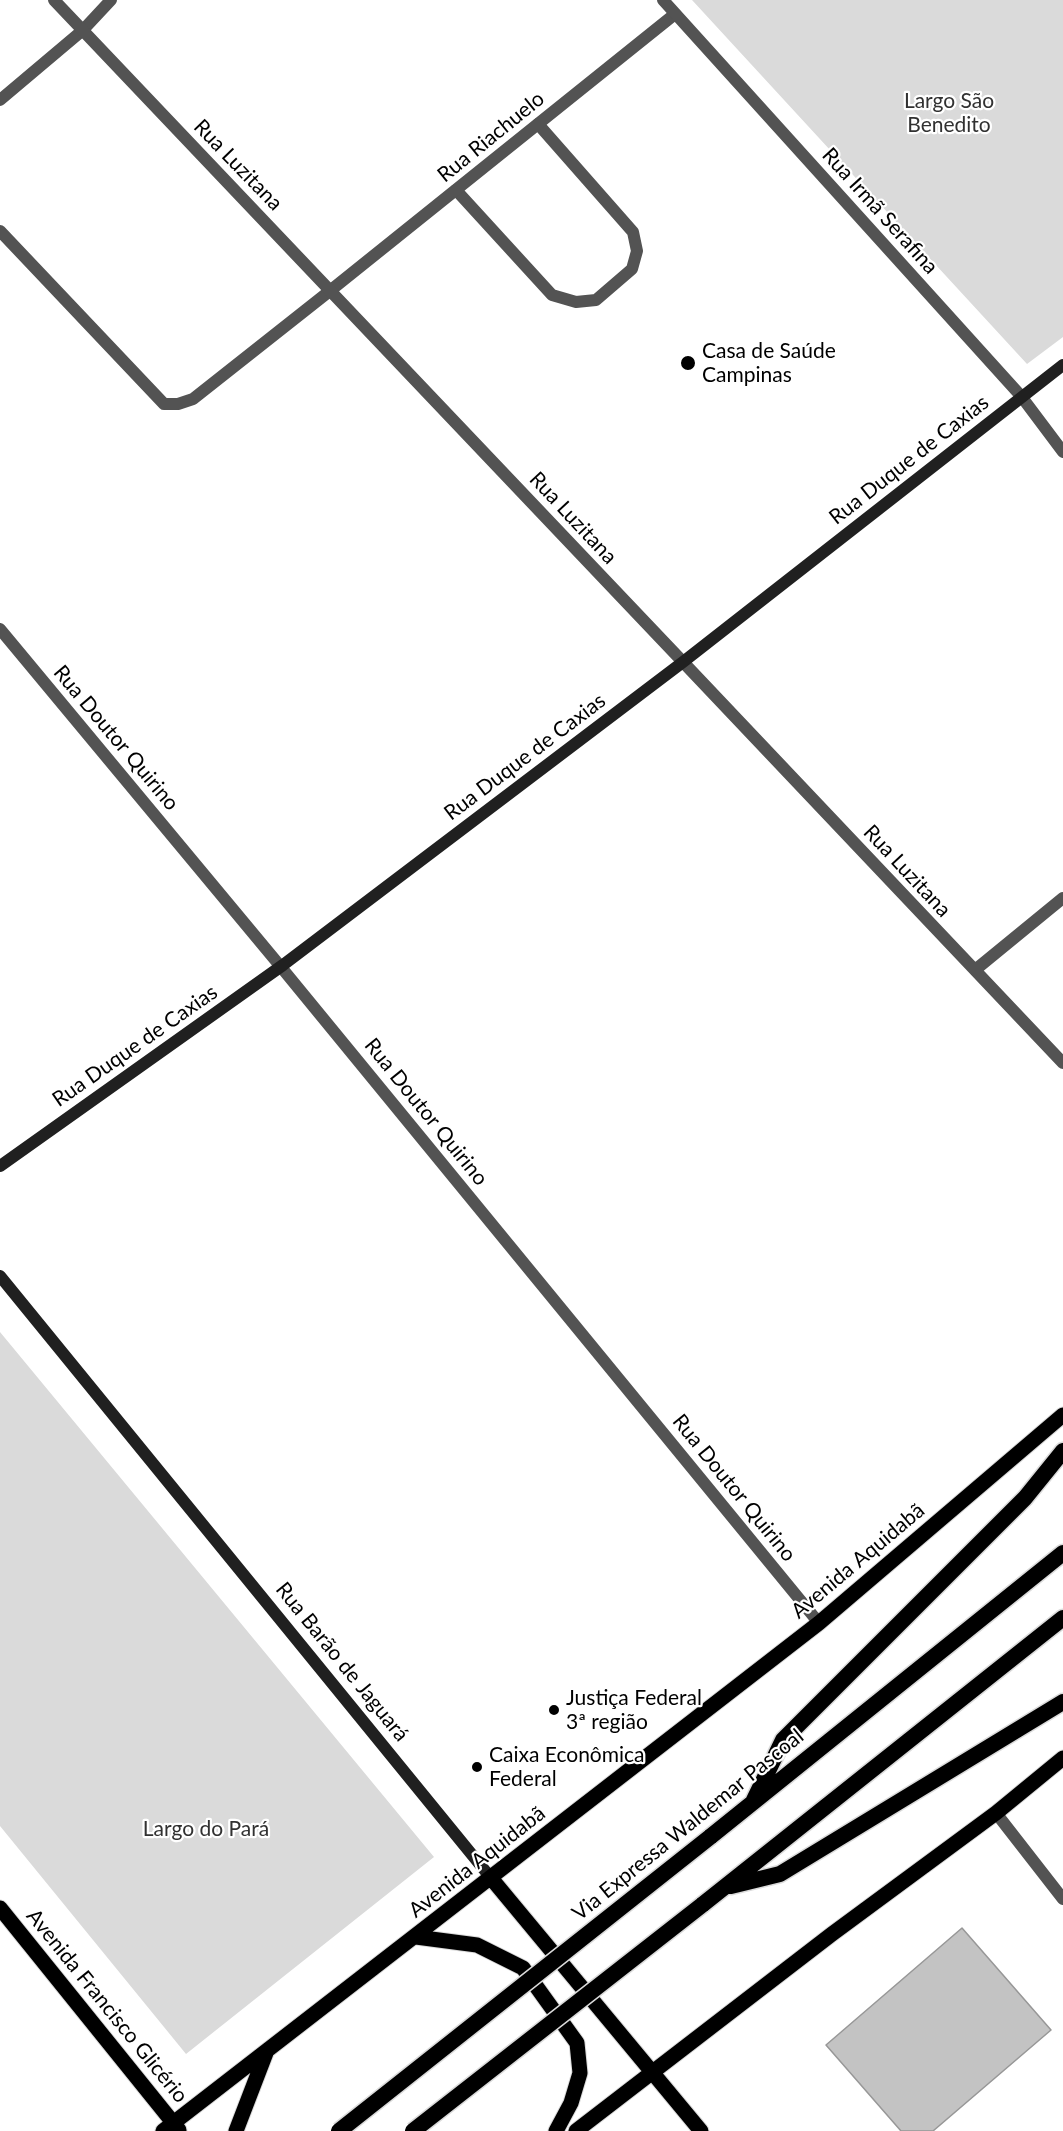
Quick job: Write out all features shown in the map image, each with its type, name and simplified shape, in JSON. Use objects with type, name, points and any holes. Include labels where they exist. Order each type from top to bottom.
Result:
[{"type":"highway","points":[[753,1802],[783,1740],[1025,1498],[1063,1451]]},
{"type":"highway","name":"Via Expressa Waldemar Pascoal","points":[[339,2131],[710,1838],[1063,1553]]},
{"type":"highway","points":[[413,2131],[1063,1618]]},
{"type":"highway","points":[[724,1887],[780,1874],[1063,1702]]},
{"type":"main road","name":"Rua Duque de Caxias","points":[[0,1166],[281,966],[683,662],[1063,364]]},
{"type":"main road","name":"Rua Barão de Jaguará","points":[[0,1276],[491,1878],[701,2131]]},
{"type":"main road","name":"Avenida Aquidabã","points":[[173,2128],[266,2053],[819,1623],[1063,1415]]},
{"type":"main road","points":[[576,2131],[832,1934],[996,1813],[1063,1758]]},
{"type":"main road","name":"Avenida Francisco Glicério","points":[[0,1908],[173,2128]]},
{"type":"main road","points":[[416,1937],[477,1945],[523,1968],[577,2043],[580,2073],[571,2103],[556,2131]]},
{"type":"main road","points":[[236,2131],[266,2053]]},
{"type":"street","name":"Rua Luzitana","points":[[54,0],[1063,1063]]},
{"type":"street","points":[[0,100],[83,30],[111,0]]},
{"type":"street","name":"Rua Irmã Serafina","points":[[663,0],[1021,396],[1063,452]]},
{"type":"street","name":"Rua Riachuelo","points":[[0,231],[164,404],[178,404],[193,399],[331,291],[675,14]]},
{"type":"street","points":[[456,190],[552,295],[576,302],[596,300],[632,269],[638,251],[633,232],[538,124]]},
{"type":"street","name":"Rua Doutor Quirino","points":[[0,629],[281,966],[819,1623]]},
{"type":"street","points":[[975,970],[1063,898]]},
{"type":"street","points":[[996,1813],[1063,1899]]},
{"type":"green space","name":"Largo São Benedito","points":[[692,0],[1063,0],[1063,337],[1027,364]]},
{"type":"green space","name":"Largo do Pará","points":[[0,1332],[434,1857],[186,2054],[0,1826]]},
{"type":"building","points":[[962,1928],[1051,2030],[933,2131],[901,2131],[826,2045]]},
{"type":"place","name":"Casa de Saúde Campinas","points":[[688,363]]},
{"type":"place","name":"Justiça Federal 3ª região","points":[[554,1710]]},
{"type":"place","name":"Caixa Econômica Federal","points":[[477,1767]]}]
